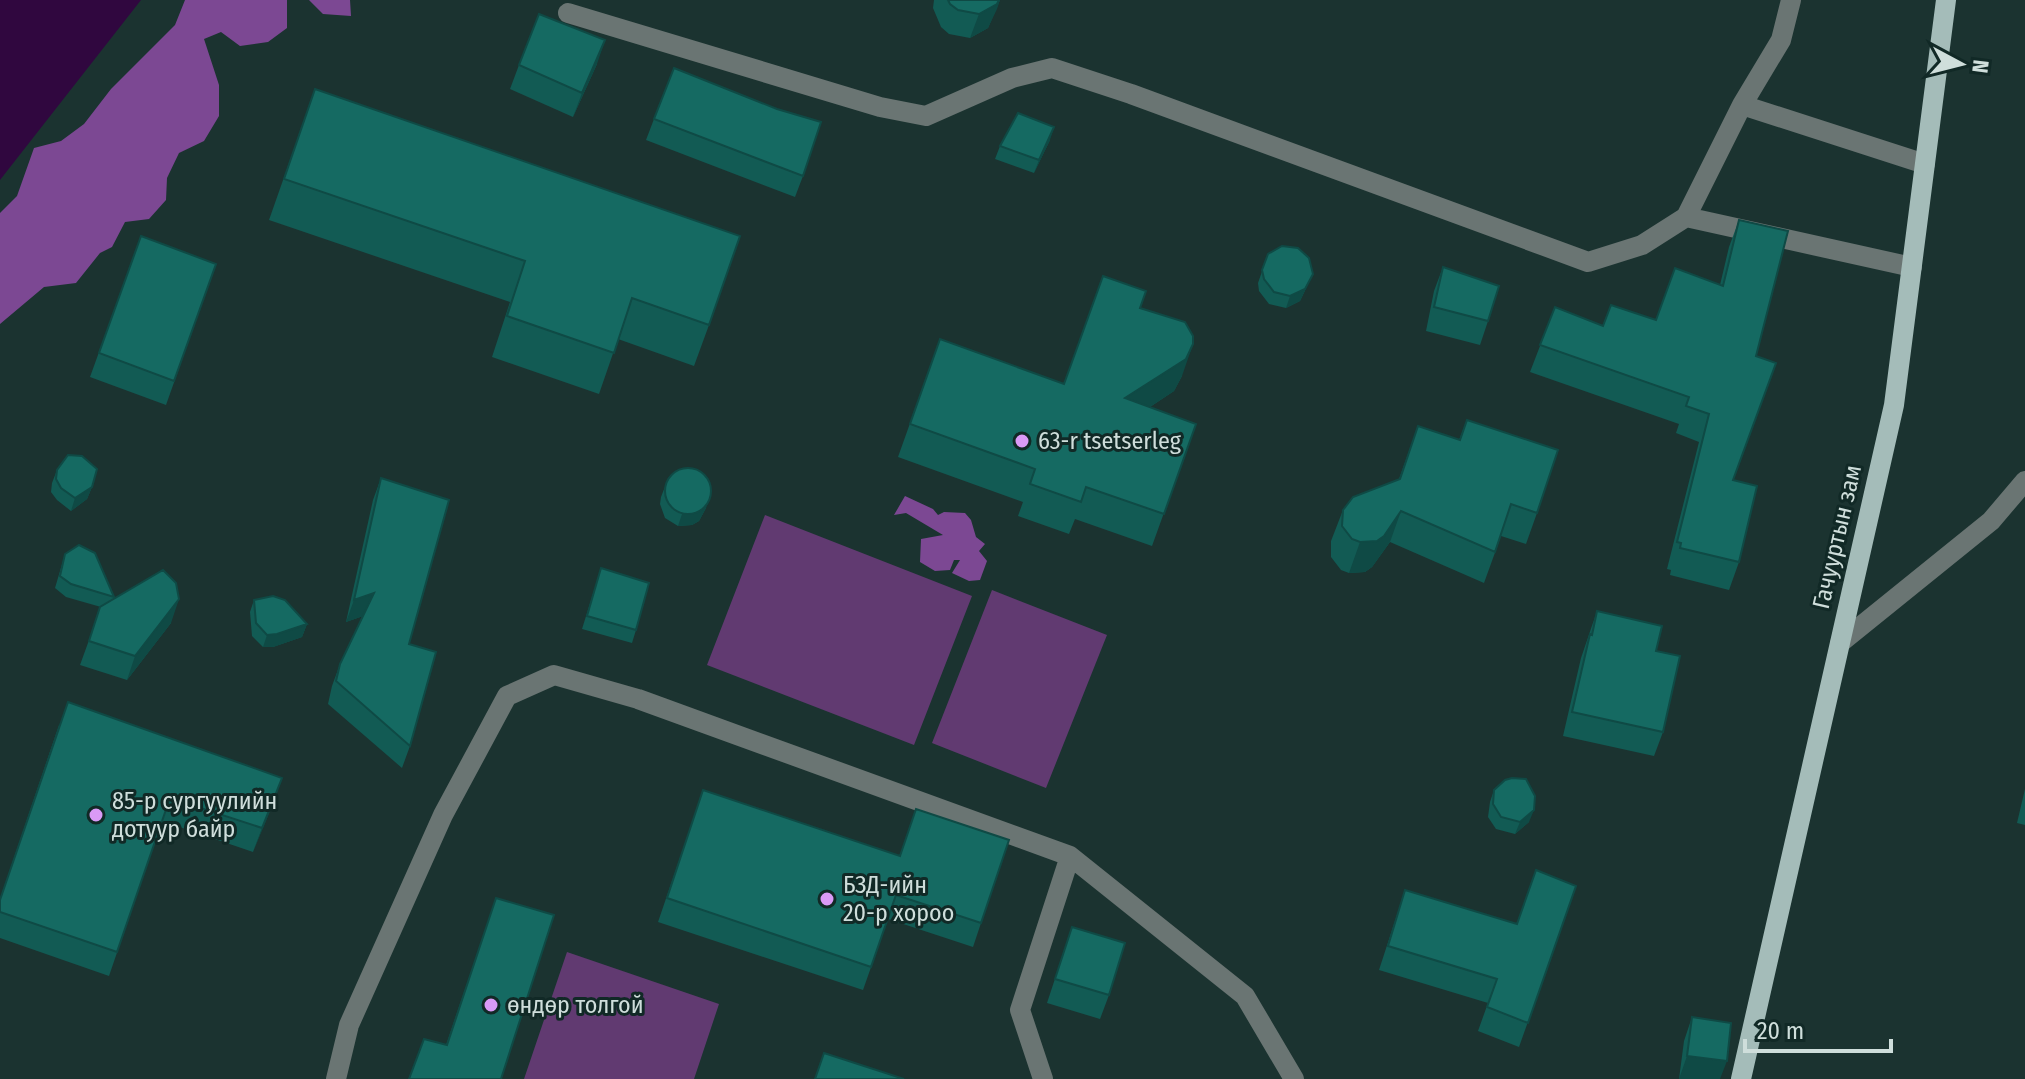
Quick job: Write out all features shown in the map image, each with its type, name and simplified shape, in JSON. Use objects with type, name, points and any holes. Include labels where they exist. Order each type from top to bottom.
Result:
[{"type":"main road","name":"Гачууртын зам","points":[[1741,1079],[1894,405],[1946,0]]},
{"type":"street","points":[[568,13],[880,107],[926,116],[1012,78],[1052,68],[1131,94],[1588,262],[1642,245],[1686,217],[1742,105],[1781,40],[1791,0]]},
{"type":"street","points":[[1742,105],[1925,164]]},
{"type":"street","points":[[1686,217],[1912,267]]},
{"type":"street","points":[[1840,643],[1991,521],[2025,481]]},
{"type":"street","points":[[336,1079],[349,1025],[443,815],[507,696],[554,675],[638,699],[1070,856],[1245,996],[1294,1079]]},
{"type":"street","points":[[1043,1079],[1020,1010],[1070,856]]},
{"type":"shaded area","points":[[0,0],[141,0],[0,180]]},
{"type":"shaded area","points":[[185,0],[287,0],[287,28],[268,42],[240,46],[221,32],[204,39],[219,85],[219,116],[204,141],[179,153],[167,178],[166,200],[149,219],[125,222],[112,247],[100,253],[76,283],[44,287],[0,324],[0,213],[17,196],[34,148],[61,141],[84,124],[111,89],[175,25]]},
{"type":"shaded area","points":[[309,0],[350,0],[351,16],[323,14]]},
{"type":"shaded area","points":[[905,496],[933,509],[938,515],[944,512],[965,513],[971,520],[976,537],[985,544],[979,551],[987,561],[980,580],[969,581],[952,573],[960,560],[954,560],[950,570],[935,571],[920,562],[921,539],[943,535],[906,513],[894,515]]},
{"type":"shaded area","points":[[765,515],[972,596],[914,745],[707,665]]},
{"type":"shaded area","points":[[992,590],[1107,635],[1046,788],[932,743]]},
{"type":"shaded area","points":[[567,952],[719,1004],[694,1079],[524,1079]]},
{"type":"building","points":[[948,0],[999,0],[979,14],[958,10]]},
{"type":"building","points":[[539,14],[605,40],[582,93],[519,65]]},
{"type":"building","points":[[674,68],[777,109],[821,122],[803,176],[654,119]]},
{"type":"building","points":[[315,89],[740,236],[709,325],[632,298],[614,353],[507,316],[525,261],[284,179]]},
{"type":"building","points":[[1018,113],[1054,127],[1039,160],[1000,146]]},
{"type":"building","points":[[1739,220],[1788,231],[1756,356],[1776,363],[1733,480],[1757,486],[1739,562],[1680,548],[1681,543],[1677,542],[1709,414],[1686,406],[1689,397],[1540,345],[1555,307],[1603,326],[1611,305],[1656,320],[1675,268],[1723,286]]},
{"type":"building","points":[[141,236],[216,264],[174,381],[99,353]]},
{"type":"building","points":[[1282,246],[1298,248],[1309,258],[1313,274],[1305,289],[1290,296],[1274,292],[1264,279],[1262,270],[1268,254]]},
{"type":"building","points":[[1443,267],[1499,286],[1488,321],[1434,307]]},
{"type":"building","name":"63-r tsetserleg","points":[[1103,276],[1146,291],[1140,308],[1185,322],[1193,336],[1186,359],[1125,398],[1196,424],[1164,514],[1086,487],[1081,502],[1030,484],[1035,469],[910,424],[940,339],[1064,384]]},
{"type":"building","points":[[1467,420],[1558,450],[1537,513],[1511,504],[1495,552],[1401,511],[1377,541],[1352,539],[1342,526],[1343,510],[1353,497],[1400,479],[1418,426],[1460,440]]},
{"type":"building","points":[[68,455],[82,456],[97,469],[92,487],[75,498],[61,488],[56,479],[57,470]]},
{"type":"building","points":[[688,468],[704,475],[711,491],[704,507],[688,514],[672,507],[665,491],[672,475]]},
{"type":"building","points":[[381,478],[449,500],[409,644],[436,652],[410,746],[336,681],[340,664],[374,593],[354,600]]},
{"type":"building","points":[[79,545],[95,553],[114,597],[71,584],[60,576],[65,554]]},
{"type":"building","points":[[601,568],[649,583],[636,630],[587,616]]},
{"type":"building","points":[[163,570],[176,583],[179,599],[135,656],[89,641],[100,607]]},
{"type":"building","points":[[273,596],[285,600],[307,624],[267,635],[256,623],[254,600]]},
{"type":"building","points":[[1597,611],[1662,626],[1656,651],[1680,656],[1663,732],[1572,712]]},
{"type":"building","name":"85-р сургуулийн дотуур байр","points":[[68,702],[282,778],[262,828],[170,798],[117,952],[0,912],[0,900]]},
{"type":"building","points":[[1512,778],[1526,779],[1535,796],[1534,810],[1520,822],[1501,817],[1493,804],[1494,790]]},
{"type":"building","name":"БЗД-ийн 20-р хороо","points":[[703,790],[900,856],[916,809],[1009,840],[981,923],[896,895],[871,967],[667,898]]},
{"type":"building","points":[[1536,870],[1576,886],[1528,1023],[1487,1007],[1497,979],[1388,946],[1405,890],[1517,924]]},
{"type":"building","points":[[496,898],[554,915],[501,1079],[409,1079],[424,1039],[447,1045]]},
{"type":"building","points":[[1072,927],[1125,943],[1109,995],[1055,979]]},
{"type":"building","points":[[1692,1017],[1731,1023],[1727,1061],[1687,1056]]},
{"type":"building","points":[[824,1053],[904,1079],[815,1079]]},
{"type":"place","name":"63-r tsetserleg","points":[[1022,441]]},
{"type":"place","name":"85-р сургуулийн дотуур байр","points":[[96,815]]},
{"type":"place","name":"БЗД-ийн 20-р хороо","points":[[827,899]]},
{"type":"place","name":"өндөр толгой","points":[[491,1005]]}]
